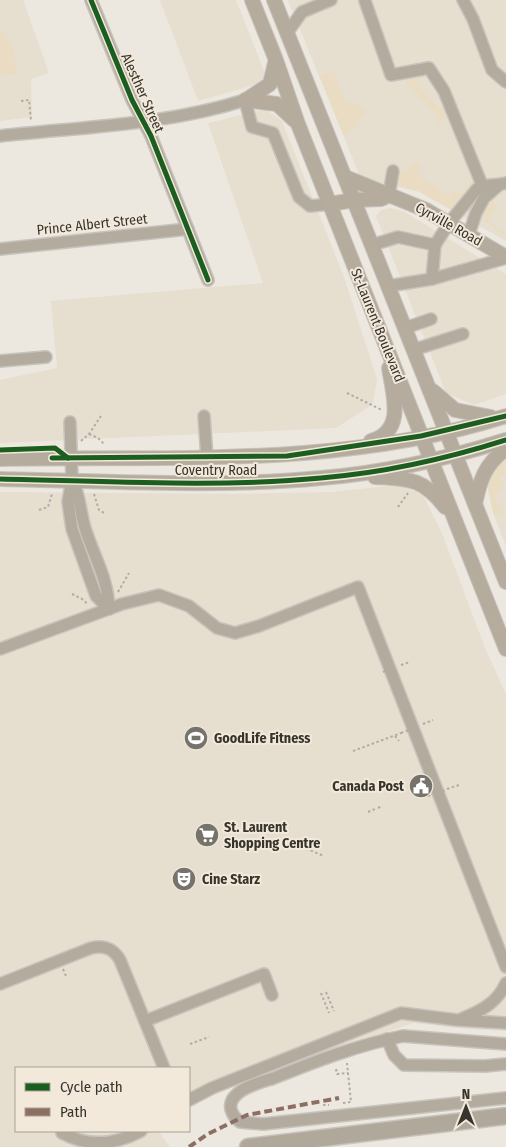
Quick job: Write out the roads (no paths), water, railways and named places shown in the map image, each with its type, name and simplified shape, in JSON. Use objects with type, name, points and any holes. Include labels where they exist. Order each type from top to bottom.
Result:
[{"type":"highway","points":[[248,1147],[506,1116]]},
{"type":"main road","name":"St-Laurent Boulevard","points":[[252,0],[276,60],[298,124],[506,649]]},
{"type":"main road","name":"St-Laurent Boulevard","points":[[274,0],[506,582]]},
{"type":"main road","points":[[245,100],[270,84],[276,60]]},
{"type":"main road","points":[[245,100],[264,101],[281,106],[298,124]]},
{"type":"main road","name":"Cyrville Road","points":[[345,177],[416,205],[506,257]]},
{"type":"main road","points":[[330,204],[354,200],[371,201],[389,195]]},
{"type":"main road","points":[[332,450],[376,440],[394,422],[396,414],[385,342]]},
{"type":"main road","points":[[428,387],[455,410],[502,417]]},
{"type":"main road","name":"Coventry Road","points":[[0,459],[287,456],[446,432],[502,417]]},
{"type":"main road","name":"Coventry Road","points":[[0,479],[233,482],[302,480],[347,475],[431,461],[456,456],[506,440]]},
{"type":"main road","points":[[475,504],[484,471],[492,460],[506,450]]},
{"type":"main road","points":[[347,475],[403,478],[421,484],[433,492],[455,520]]},
{"type":"street","name":"Alesther Street","points":[[90,0],[142,121],[151,136],[208,280]]},
{"type":"street","points":[[287,33],[302,12],[331,0]]},
{"type":"street","points":[[363,0],[391,75],[429,68],[444,91],[482,186]]},
{"type":"street","points":[[463,0],[473,19],[492,70],[506,82]]},
{"type":"street","points":[[0,136],[142,121],[206,110],[245,100],[252,127],[273,133],[299,197],[310,206],[330,204]]},
{"type":"street","points":[[389,195],[393,171]]},
{"type":"street","points":[[432,279],[435,245],[449,223],[482,186],[503,184]]},
{"type":"street","points":[[469,234],[476,213],[484,198],[503,184]]},
{"type":"street","name":"Prince Albert Street","points":[[0,249],[188,230]]},
{"type":"street","points":[[372,245],[398,237],[435,245]]},
{"type":"street","points":[[388,286],[432,279],[506,257]]},
{"type":"street","points":[[405,328],[431,319]]},
{"type":"street","points":[[414,350],[462,334]]},
{"type":"street","points":[[0,361],[46,357]]},
{"type":"street","points":[[204,416],[207,458]]},
{"type":"street","points":[[70,422],[72,479],[68,502],[72,529],[96,596],[109,609]]},
{"type":"street","points":[[0,649],[109,609],[159,595],[189,606],[217,628],[235,633],[259,626],[358,587],[506,967]]},
{"type":"street","points":[[0,984],[90,948],[108,948],[120,960],[164,1067]]},
{"type":"street","points":[[145,1021],[264,974],[272,995]]},
{"type":"street","points":[[457,1020],[480,1011],[493,1002],[506,983]]},
{"type":"street","points":[[190,1099],[212,1088],[391,1016],[414,1013],[457,1020],[506,1023]]},
{"type":"street","points":[[506,1044],[403,1036],[387,1039],[332,1055],[248,1088],[235,1096],[232,1102],[232,1113],[240,1122],[276,1124],[506,1098]]},
{"type":"street","points":[[387,1039],[394,1055],[404,1065],[475,1066],[506,1064]]},
{"type":"street","points":[[62,1133],[73,1139],[101,1144],[118,1142],[139,1132]]},
{"type":"place","name":"GoodLife Fitness","points":[[196,738]]},
{"type":"place","name":"Canada Post","points":[[421,786]]},
{"type":"place","name":"St. Laurent Shopping Centre","points":[[207,835]]},
{"type":"place","name":"Cine Starz","points":[[184,879]]}]
